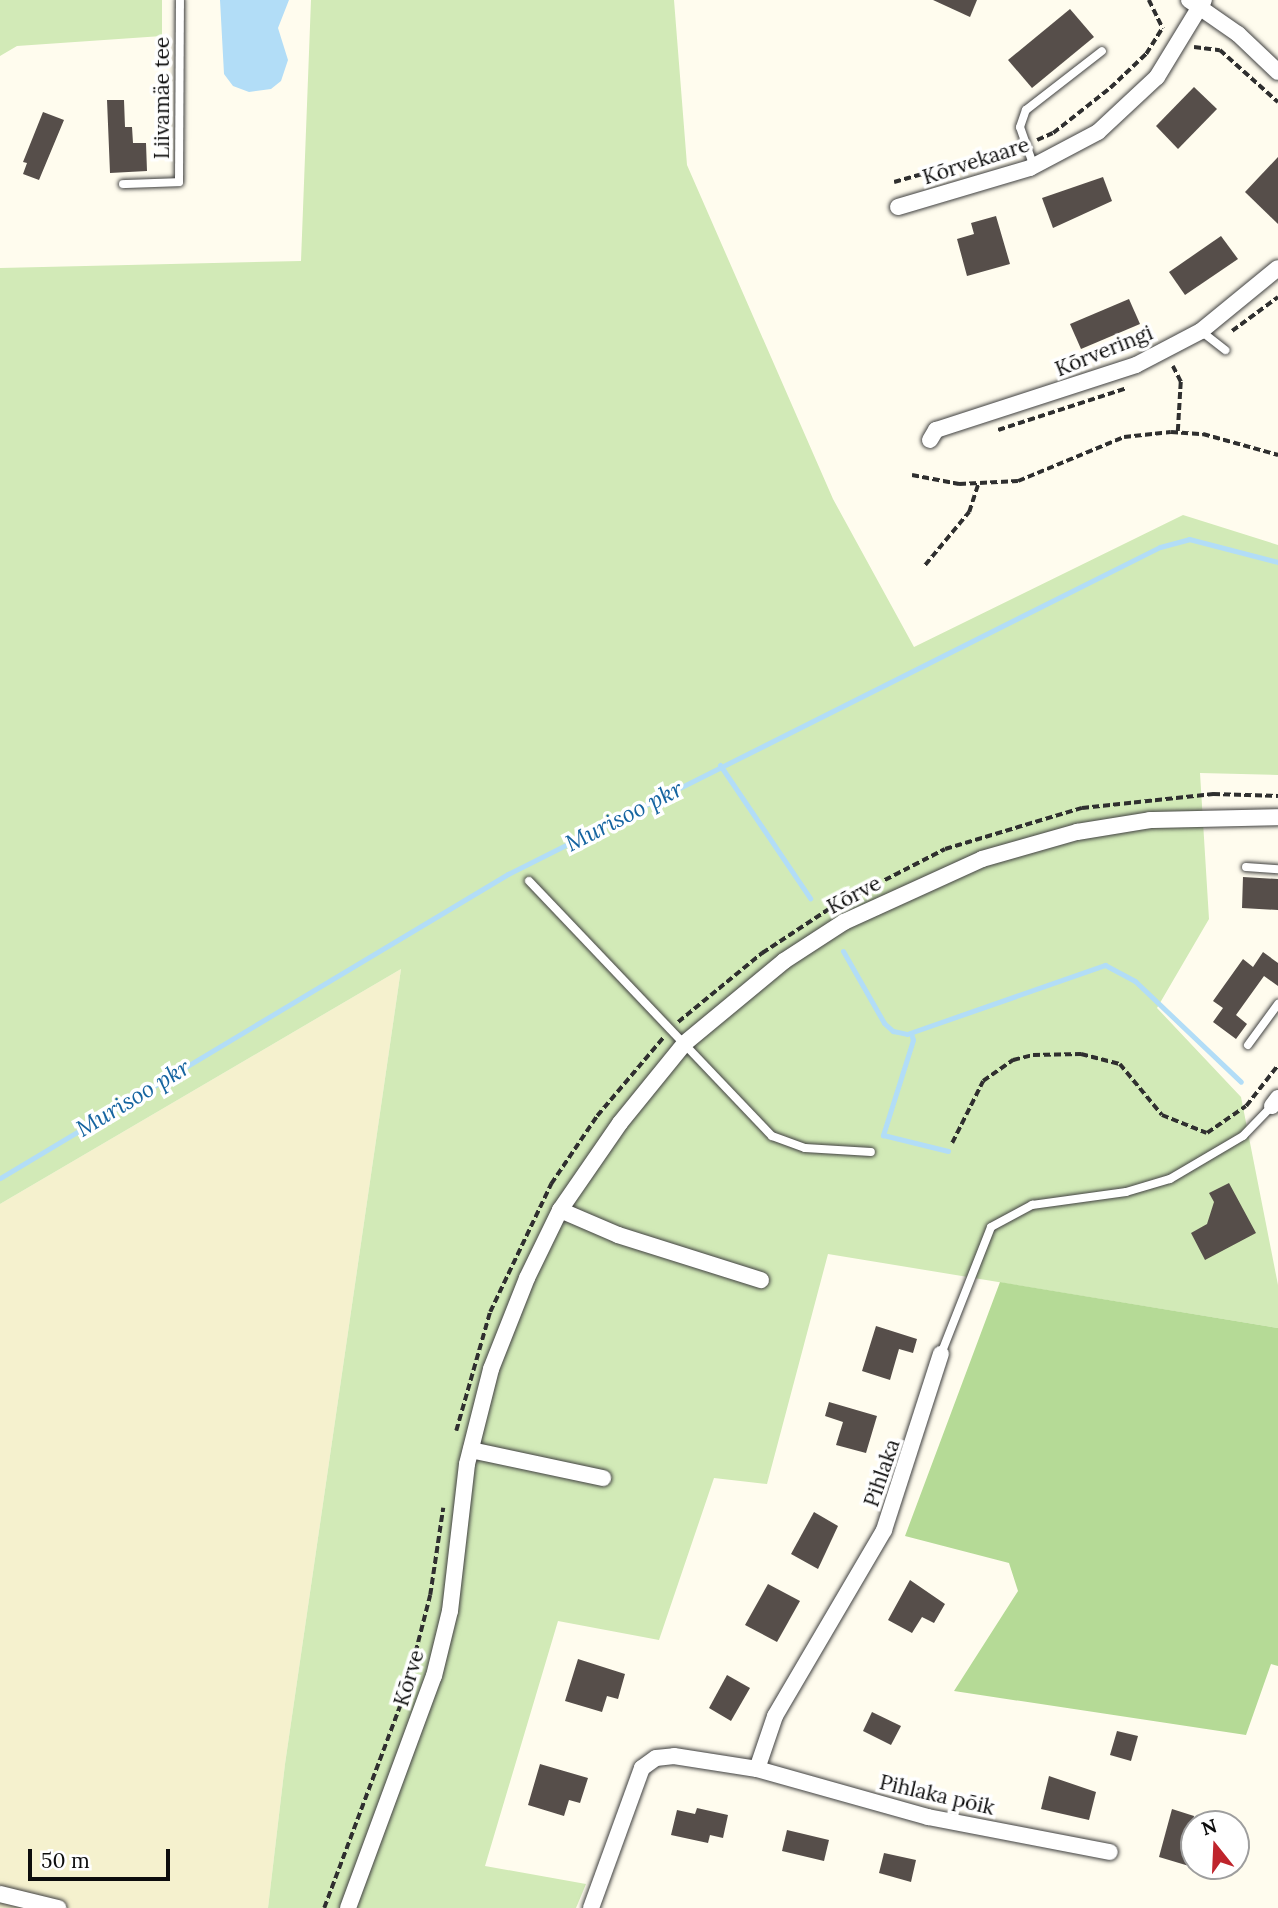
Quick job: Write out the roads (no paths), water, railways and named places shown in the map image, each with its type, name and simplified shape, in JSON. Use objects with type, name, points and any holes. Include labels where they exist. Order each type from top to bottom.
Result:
[{"type":"street","name":"Kõrvekaare","points":[[898,207],[1034,167],[1098,132],[1128,107],[1183,41],[1198,2]]},
{"type":"street","points":[[1198,2],[1278,72]]},
{"type":"street","name":"Kõrveringi","points":[[930,440],[936,430],[1085,384],[1136,365],[1200,331],[1278,268]]},
{"type":"street","name":"Kõrve","points":[[348,1908],[433,1676],[450,1611],[471,1450],[491,1369],[527,1278],[560,1210],[620,1123],[685,1044],[783,961],[845,922],[982,859],[1077,832],[1150,820],[1278,817]]},
{"type":"street","points":[[560,1210],[657,1249],[761,1280]]},
{"type":"street","name":"Pihlaka","points":[[757,1769],[775,1716],[884,1530],[941,1353]]},
{"type":"street","points":[[471,1450],[603,1478]]},
{"type":"street","points":[[592,1908],[642,1768],[656,1758],[674,1756],[757,1769]]},
{"type":"street","name":"Pihlaka põik","points":[[757,1769],[929,1817],[1110,1852]]},
{"type":"street","points":[[0,1894],[58,1908]]},
{"type":"lane","name":"Liivamäe tee","points":[[122,184],[179,182],[180,0]]},
{"type":"lane","points":[[1034,167],[1023,145],[1020,127],[1034,100],[1102,51]]},
{"type":"lane","points":[[1200,331],[1226,350]]},
{"type":"lane","points":[[1246,867],[1278,869]]},
{"type":"lane","points":[[528,881],[772,1136],[805,1148],[871,1152]]},
{"type":"lane","points":[[1248,1045],[1278,1004]]},
{"type":"lane","name":"Pihlaka","points":[[941,1353],[991,1227],[1032,1205],[1126,1192],[1170,1179],[1243,1136],[1275,1102]]},
{"type":"water","points":[[220,0],[289,0],[278,28],[288,60],[281,81],[271,89],[249,92],[233,86],[224,74]]},
{"type":"waterway","name":"Murisoo pkr","points":[[0,1178],[508,874],[1160,547],[1189,539],[1278,562]]},
{"type":"waterway","points":[[720,765],[810,898]]},
{"type":"waterway","points":[[843,951],[884,1023],[893,1031],[907,1034],[1105,965],[1135,981],[1241,1082]]},
{"type":"waterway","points":[[911,1033],[913,1040],[883,1135],[948,1151]]}]
